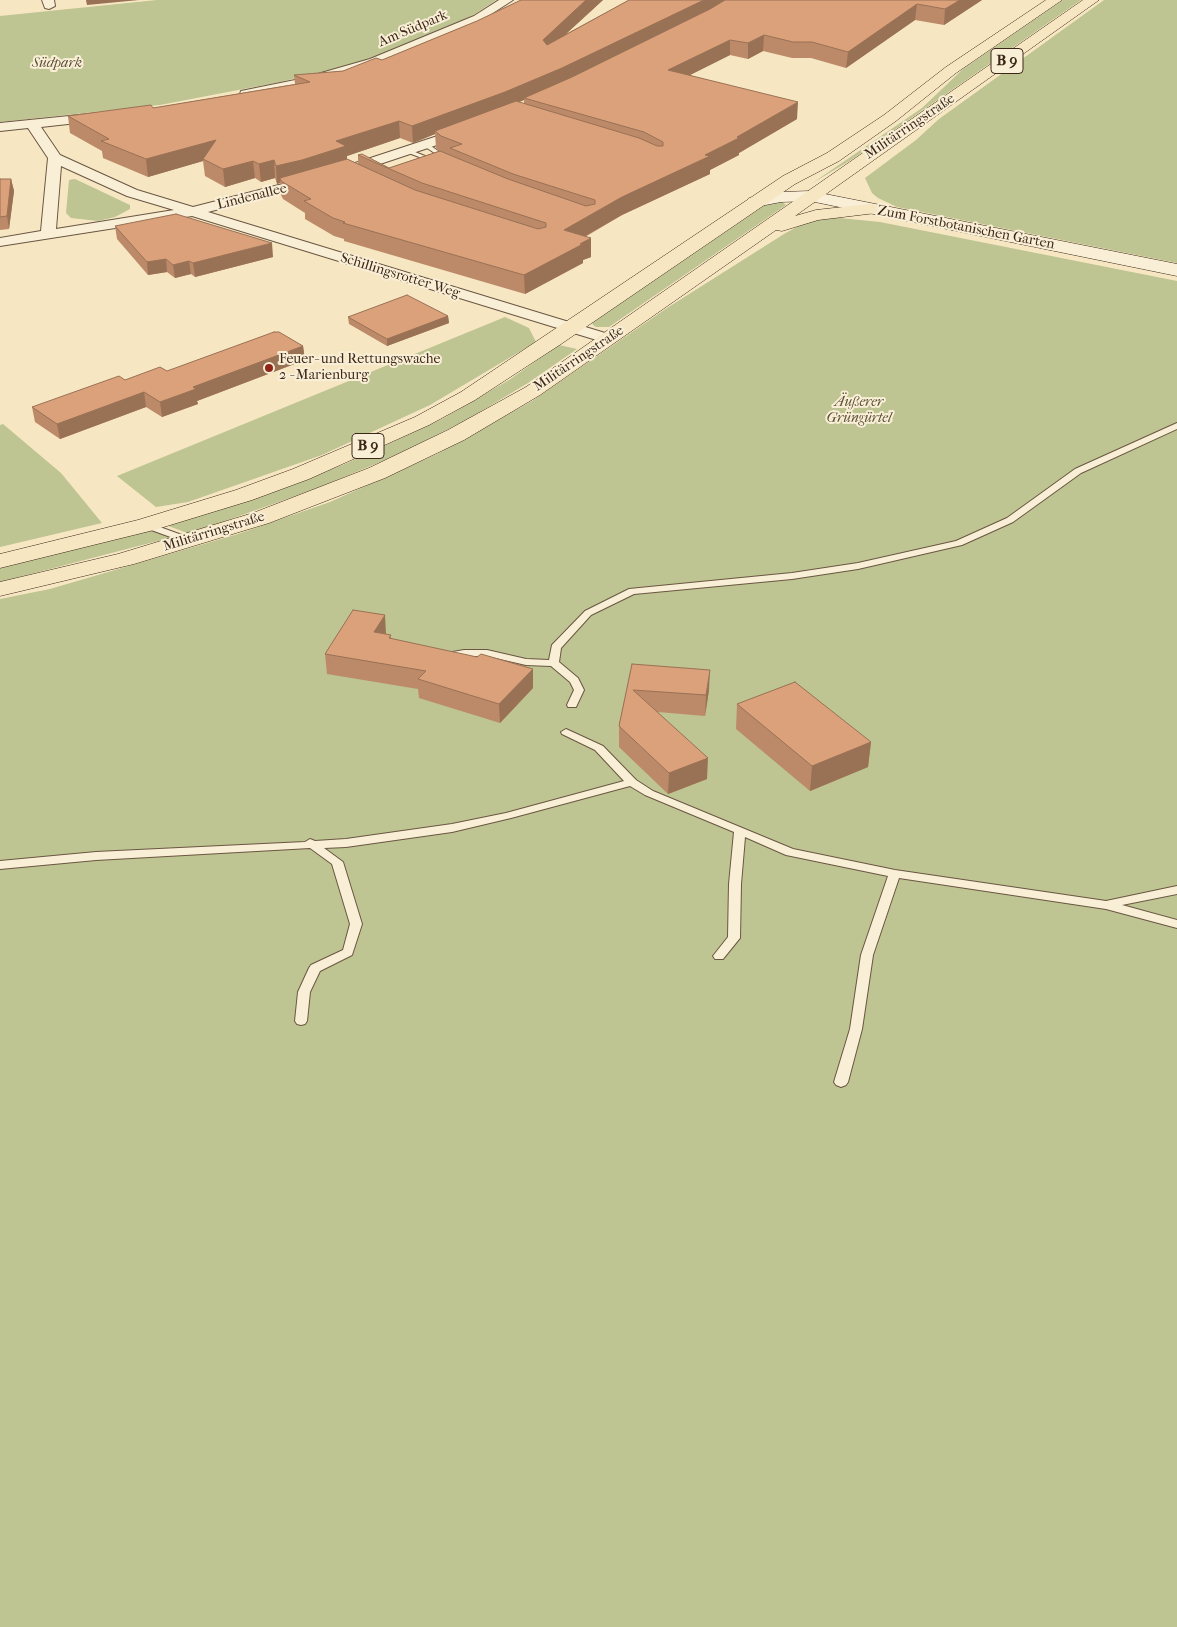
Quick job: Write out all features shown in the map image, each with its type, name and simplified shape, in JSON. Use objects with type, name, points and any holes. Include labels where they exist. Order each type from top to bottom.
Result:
[{"type":"main road","name":"Militärringstraße","points":[[0,560],[146,525],[244,495],[302,474],[391,436],[468,396],[572,328],[755,202],[789,180],[833,157],[890,118],[951,70],[1055,0]]},
{"type":"main road","name":"Militärringstraße","points":[[0,588],[40,581],[190,541],[303,503],[419,454],[503,409],[609,339],[760,234],[810,196],[921,121],[1092,0]]},
{"type":"main road","name":"B 9","points":[[810,196],[805,190],[804,184],[833,157]]},
{"type":"main road","points":[[856,164],[857,187],[888,213]]},
{"type":"main road","name":"Zum Forstbotanischen Garten","points":[[755,202],[781,197],[810,196],[1177,270]]},
{"type":"main road","name":"B 9","points":[[760,234],[816,215],[870,209]]},
{"type":"street","name":"Am Südpark","points":[[229,97],[302,82],[374,62],[478,18],[507,0]]},
{"type":"street","points":[[0,127],[111,116]]},
{"type":"street","points":[[33,124],[55,158],[48,236]]},
{"type":"street","name":"Lindenallee","points":[[0,242],[48,236],[191,212],[245,200],[336,174],[478,126]]},
{"type":"street","name":"Schillingsrotter Weg","points":[[55,158],[132,193],[609,339]]},
{"type":"lane","points":[[408,151],[450,164],[426,145]]},
{"type":"lane","points":[[336,174],[361,178]]},
{"type":"lane","points":[[554,663],[556,647],[560,641],[588,613],[632,592],[792,576],[858,566],[959,543],[1010,520],[1078,471],[1177,426]]},
{"type":"lane","points":[[146,525],[190,541]]},
{"type":"lane","points":[[438,657],[464,653],[487,654],[526,662],[554,663],[577,684],[578,695],[572,705]]},
{"type":"lane","points":[[566,732],[600,748],[632,782],[663,801],[740,830],[790,852],[895,874],[1106,905],[1177,924]]},
{"type":"lane","points":[[0,865],[96,856],[346,843],[452,828],[507,816],[632,782]]},
{"type":"lane","points":[[719,956],[734,938],[735,884],[740,830]]},
{"type":"lane","points":[[301,1021],[304,992],[315,968],[348,952],[356,924],[337,862],[310,844]]},
{"type":"lane","points":[[841,1082],[856,1030],[867,955],[895,874]]},
{"type":"lane","points":[[1106,905],[1177,890]]},
{"type":"green space","name":"Südpark","points":[[157,0],[496,0],[475,14],[421,41],[358,63],[280,82],[160,105],[0,122],[0,16]]},
{"type":"green space","points":[[1063,0],[1081,0],[851,160],[811,184],[922,108],[963,69]]},
{"type":"green space","points":[[1104,0],[1177,0],[1177,263],[897,207],[872,193],[865,178],[916,140],[939,119]]},
{"type":"green space","points":[[75,179],[130,205],[130,209],[115,217],[98,221],[71,218],[66,213],[69,180]]},
{"type":"green space","points":[[781,201],[786,205],[609,327],[596,327],[593,325],[592,323],[765,205]]},
{"type":"green space","name":"Äußerer Grüngürtel","points":[[829,217],[880,222],[1177,281],[1177,1627],[0,1627],[0,599],[50,589],[238,534],[330,502],[437,454],[532,401],[667,308],[784,234],[802,224]]},
{"type":"green space","points":[[505,317],[529,328],[536,342],[430,405],[322,455],[188,502],[156,507],[117,476]]},
{"type":"green space","points":[[559,345],[577,349],[528,383],[468,419],[399,454],[318,488],[214,525],[187,533],[166,525],[248,501],[345,464],[442,419],[509,380]]},
{"type":"green space","points":[[3,424],[61,473],[102,523],[0,547],[0,425]]},
{"type":"green space","points":[[149,530],[173,537],[0,582],[0,567]]},
{"type":"building","points":[[521,0],[586,0],[543,40],[547,45],[629,0],[704,0],[562,68],[505,92],[412,126],[399,121],[336,141],[346,146],[276,166],[274,160],[259,164],[253,161],[223,169],[203,159],[216,140],[146,159],[101,141],[109,139],[68,116],[151,105],[153,108],[310,82],[294,75],[343,71],[376,58],[382,60],[477,21]]},
{"type":"building","points":[[725,0],[960,0],[945,9],[917,4],[848,52],[812,42],[793,42],[764,35],[748,43],[730,40],[668,70],[798,102],[737,137],[739,138],[705,155],[710,156],[622,197],[564,230],[591,238],[524,275],[343,223],[345,222],[333,218],[304,201],[311,199],[281,181],[280,178],[347,159],[415,190],[538,229],[546,227],[546,223],[422,183],[358,155],[362,154],[389,168],[440,151],[508,179],[586,206],[595,204],[595,200],[513,174],[450,148],[462,144],[441,136],[435,131],[516,101],[639,138],[657,146],[663,146],[663,142],[644,132],[524,98],[572,77]]},
{"type":"building","points":[[0,179],[11,179],[7,216],[0,217]]},
{"type":"building","points":[[176,214],[272,243],[193,263],[189,261],[173,265],[166,259],[147,262],[115,226]]},
{"type":"building","points":[[407,295],[448,316],[387,339],[348,317]]},
{"type":"building","points":[[274,332],[279,332],[303,346],[193,387],[196,389],[160,402],[144,392],[57,424],[32,407],[119,376],[125,380],[160,367],[167,371]]},
{"type":"building","points":[[353,610],[385,615],[374,632],[391,635],[389,638],[477,657],[481,654],[533,669],[499,704],[418,679],[426,671],[325,654]]},
{"type":"building","points":[[632,664],[710,670],[706,695],[633,690],[708,758],[669,773],[619,726]]},
{"type":"building","points":[[795,682],[871,742],[812,766],[737,704]]},
{"type":"place","name":"Feuer- und Rettungswache 2 - Marienburg","points":[[269,368]]}]
